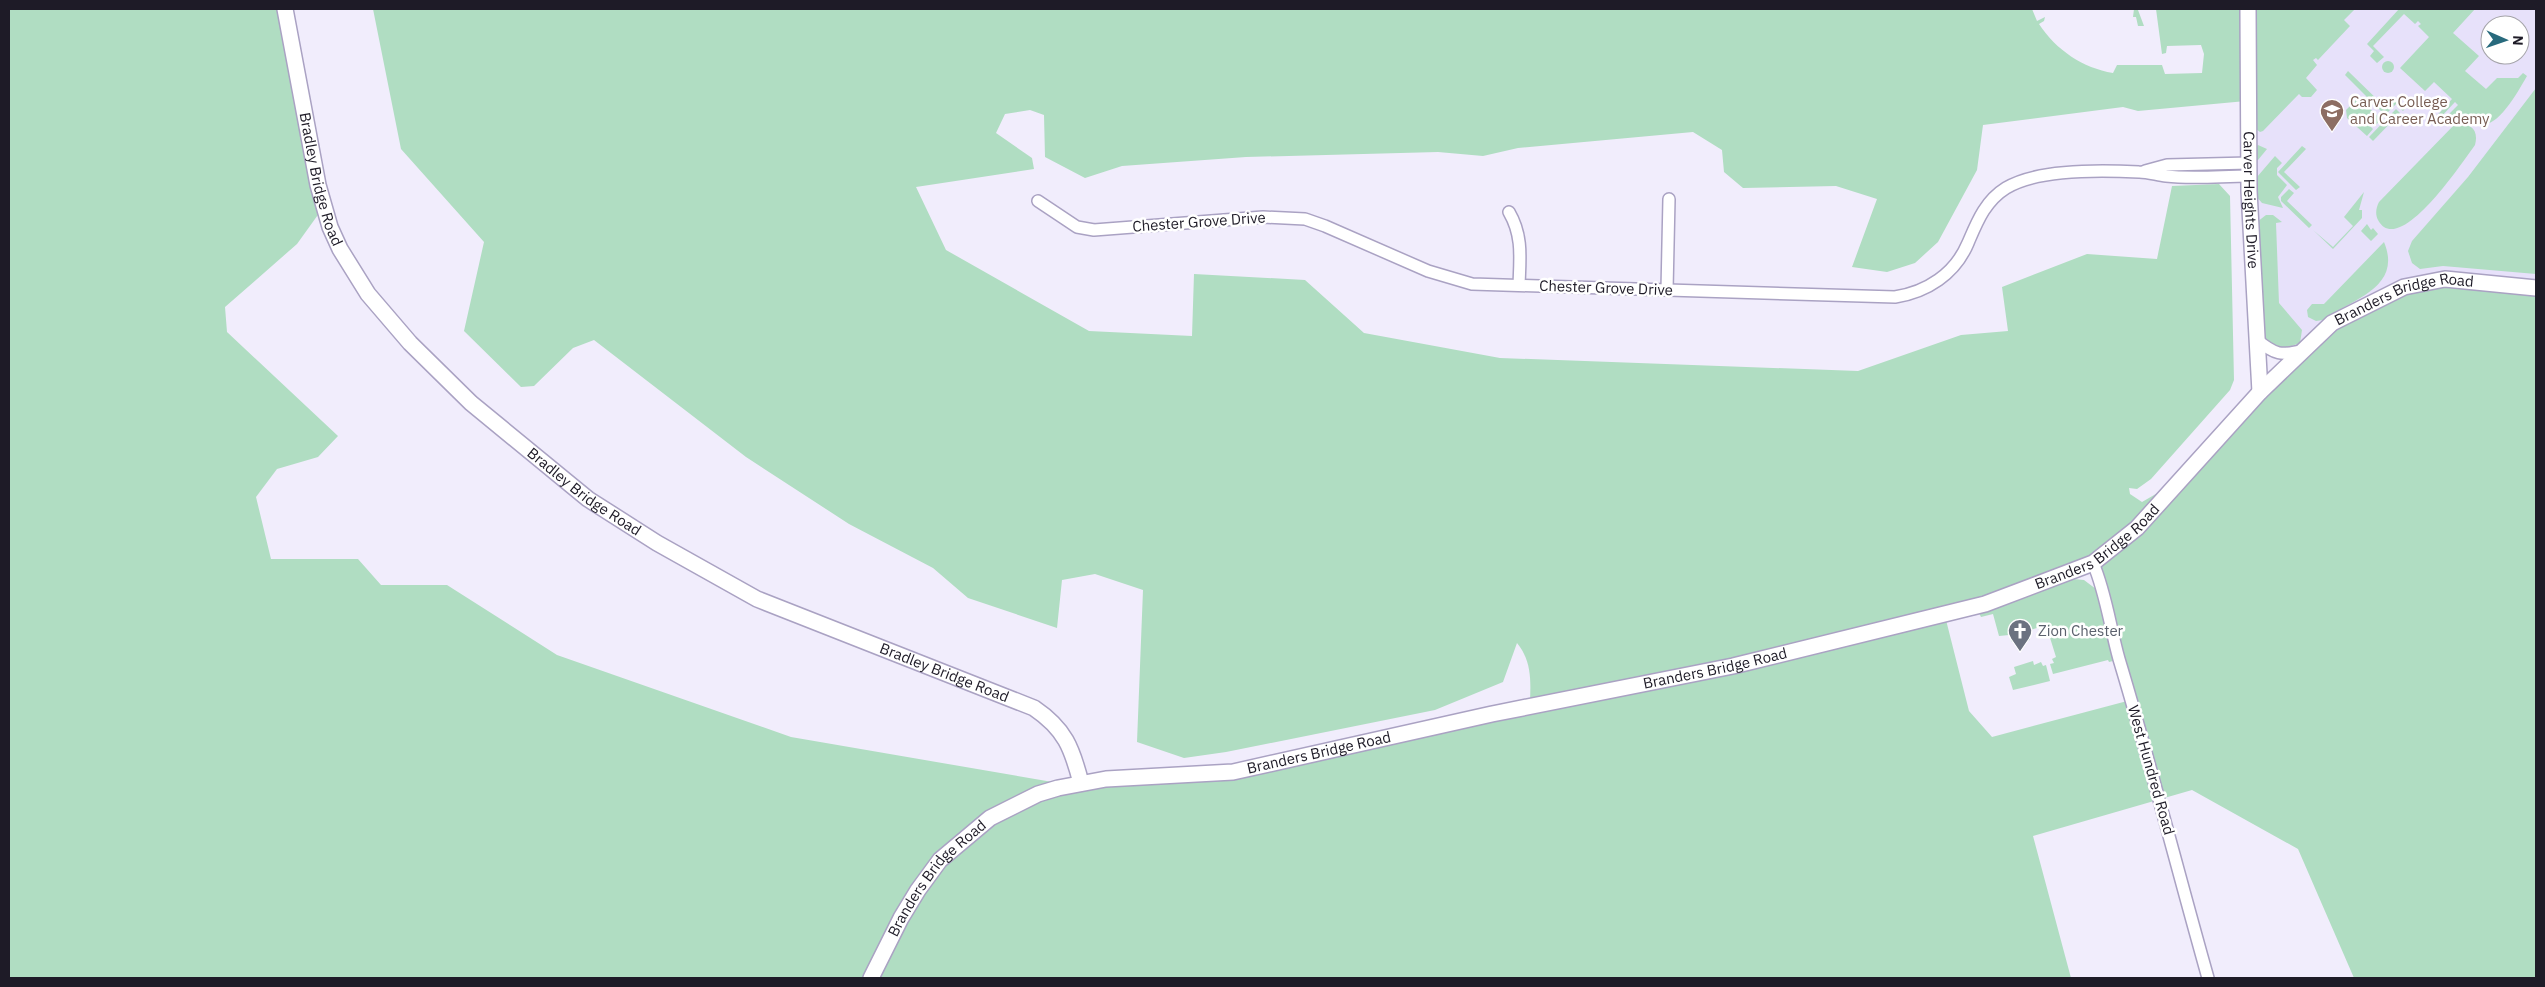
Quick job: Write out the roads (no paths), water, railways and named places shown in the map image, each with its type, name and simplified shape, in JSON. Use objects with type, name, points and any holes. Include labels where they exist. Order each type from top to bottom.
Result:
[{"type":"street","name":"Bradley Bridge Road","points":[[285,9],[318,185],[333,234],[352,270],[368,294],[410,343],[445,379],[490,420],[588,499],[657,543],[757,599],[1034,708],[1052,720],[1065,736],[1075,759],[1081,783]]},
{"type":"street","name":"Carver Heights Drive","points":[[2248,9],[2249,170],[2260,392]]},
{"type":"street","name":"Chester Grove Drive","points":[[1038,201],[1077,227],[1094,230],[1263,217],[1305,219],[1326,226],[1446,278],[1472,284],[1895,297],[1910,294],[1929,286],[1946,275],[1967,245],[1980,214],[1990,201],[2004,189],[2020,180],[2054,174],[2140,172],[2166,176],[2249,170]]},
{"type":"street","points":[[1667,290],[1669,199]]},
{"type":"street","points":[[1509,212],[1517,226],[1520,240],[1519,285]]},
{"type":"street","name":"Branders Bridge Road","points":[[871,978],[918,890],[951,850],[990,818],[1015,804],[1058,788],[1106,778],[1234,772],[1492,714],[1733,666],[1985,604],[2093,563],[2137,528],[2260,392],[2332,324],[2404,287],[2445,279],[2536,288]]},
{"type":"street","points":[[2256,339],[2270,351],[2285,355],[2304,350]]},
{"type":"street","name":"West Hundred Road","points":[[2093,563],[2101,584],[2112,633],[2161,800],[2208,978]]},
{"type":"place","name":"Carver College and Career Academy","points":[[2332,132]]},
{"type":"place","name":"Zion Chester","points":[[2020,652]]}]
